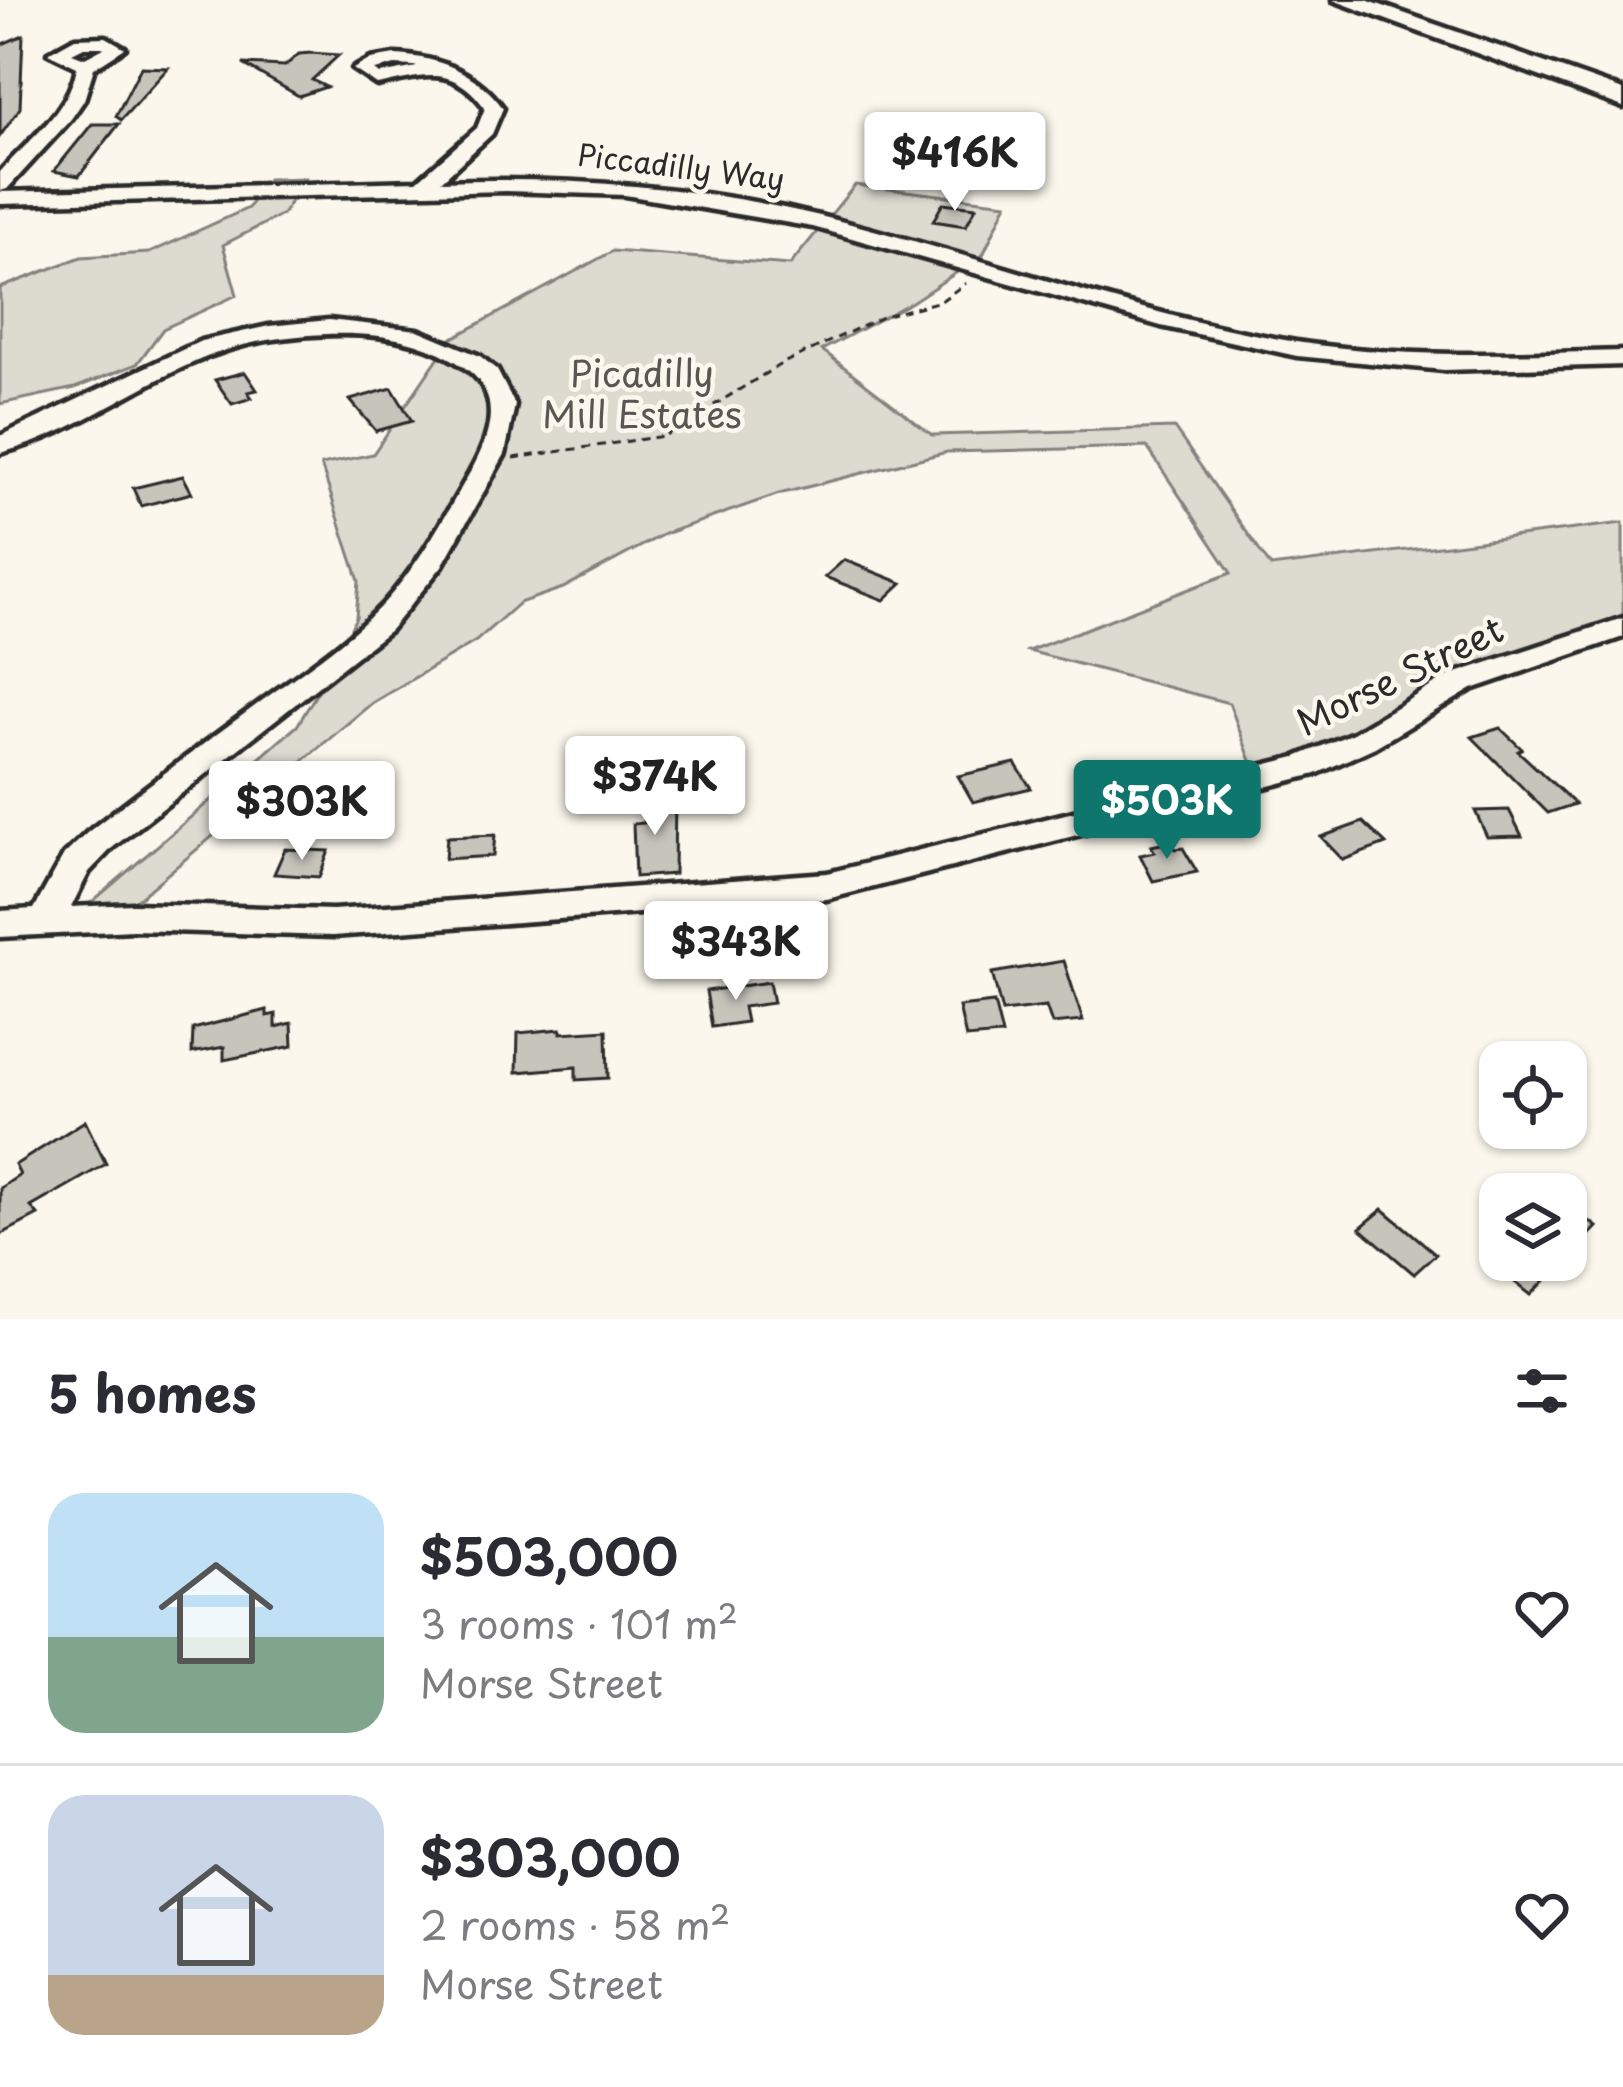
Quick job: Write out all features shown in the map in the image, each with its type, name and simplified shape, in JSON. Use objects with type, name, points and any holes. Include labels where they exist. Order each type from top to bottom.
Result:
[{"type":"main road","points":[[1344,0],[1623,99]]},
{"type":"street","points":[[0,185],[67,112],[82,90],[86,65]]},
{"type":"street","points":[[421,188],[485,130],[494,108],[467,81],[433,69]]},
{"type":"street","name":"Piccadilly Way","points":[[0,198],[561,185],[676,194],[814,220],[1238,338],[1298,349],[1444,363],[1623,358]]},
{"type":"street","points":[[0,445],[48,427],[195,352],[262,334],[340,328],[426,339],[481,367],[499,391],[505,412],[505,434],[490,461],[443,543],[395,608],[355,645],[100,840],[76,864],[46,920]]},
{"type":"street","name":"Morse Street","points":[[0,924],[46,920],[333,923],[827,886],[1305,766],[1364,740],[1461,682],[1623,627]]},
{"type":"path","points":[[490,461],[664,436],[781,364],[884,316],[941,302],[986,269]]},
{"type":"green space","points":[[305,178],[283,214],[223,245],[237,295],[163,329],[137,364],[75,388],[0,404],[0,288],[81,257],[149,253],[248,208],[268,179]]},
{"type":"green space","name":"Picadilly Mill Estates","points":[[855,185],[1007,203],[983,255],[912,302],[822,350],[932,435],[1174,428],[1271,567],[1623,523],[1623,628],[1580,640],[1258,779],[1229,703],[1028,651],[1231,573],[1147,447],[947,452],[779,494],[664,534],[563,588],[519,603],[476,641],[372,703],[115,918],[72,919],[297,726],[356,617],[359,581],[321,465],[373,454],[451,339],[613,251],[790,265]]},
{"type":"building","points":[[23,35],[20,108],[0,136],[0,45]]},
{"type":"building","points":[[299,54],[339,55],[312,80],[326,87],[299,96],[243,64],[285,66]]},
{"type":"building","points":[[141,67],[168,68],[121,120],[116,116]]},
{"type":"building","points":[[92,124],[119,124],[79,176],[54,171]]},
{"type":"building","points":[[943,203],[976,207],[966,226],[933,221]]},
{"type":"building","points":[[245,372],[257,390],[248,392],[252,398],[232,404],[215,380]]},
{"type":"building","points":[[392,388],[412,421],[376,431],[350,400]]},
{"type":"building","points":[[183,476],[192,493],[141,506],[133,488]]},
{"type":"building","points":[[844,560],[902,583],[884,600],[825,577]]},
{"type":"building","points":[[1500,728],[1575,804],[1548,813],[1472,737]]},
{"type":"building","points":[[1015,763],[1031,788],[973,802],[958,776]]},
{"type":"building","points":[[675,796],[674,874],[635,877],[633,824],[644,823],[643,798]]},
{"type":"building","points":[[1509,810],[1522,836],[1487,837],[1475,811]]},
{"type":"building","points":[[1363,822],[1386,844],[1343,860],[1321,837]]},
{"type":"building","points":[[495,835],[493,856],[445,859],[447,837]]},
{"type":"building","points":[[1171,842],[1175,849],[1183,848],[1197,872],[1153,881],[1140,855],[1155,852],[1151,846]]},
{"type":"building","points":[[285,849],[329,851],[319,877],[274,874]]},
{"type":"building","points":[[1064,961],[1083,1021],[1052,1024],[1046,1007],[1002,1012],[992,973]]},
{"type":"building","points":[[769,982],[773,1003],[743,1007],[746,1022],[712,1027],[706,991]]},
{"type":"building","points":[[994,1003],[1002,1035],[966,1038],[959,1007]]},
{"type":"building","points":[[267,1010],[267,1016],[276,1014],[276,1027],[292,1023],[293,1046],[224,1060],[224,1047],[192,1053],[193,1029]]},
{"type":"building","points":[[561,1029],[561,1033],[607,1030],[608,1078],[576,1080],[576,1067],[517,1072],[518,1033]]},
{"type":"building","points":[[85,1121],[106,1164],[31,1207],[38,1215],[0,1235],[0,1188],[20,1175],[15,1165]]},
{"type":"building","points":[[1383,1209],[1436,1254],[1414,1274],[1360,1228]]},
{"type":"building","points":[[1513,1281],[1545,1281],[1531,1295]]}]
